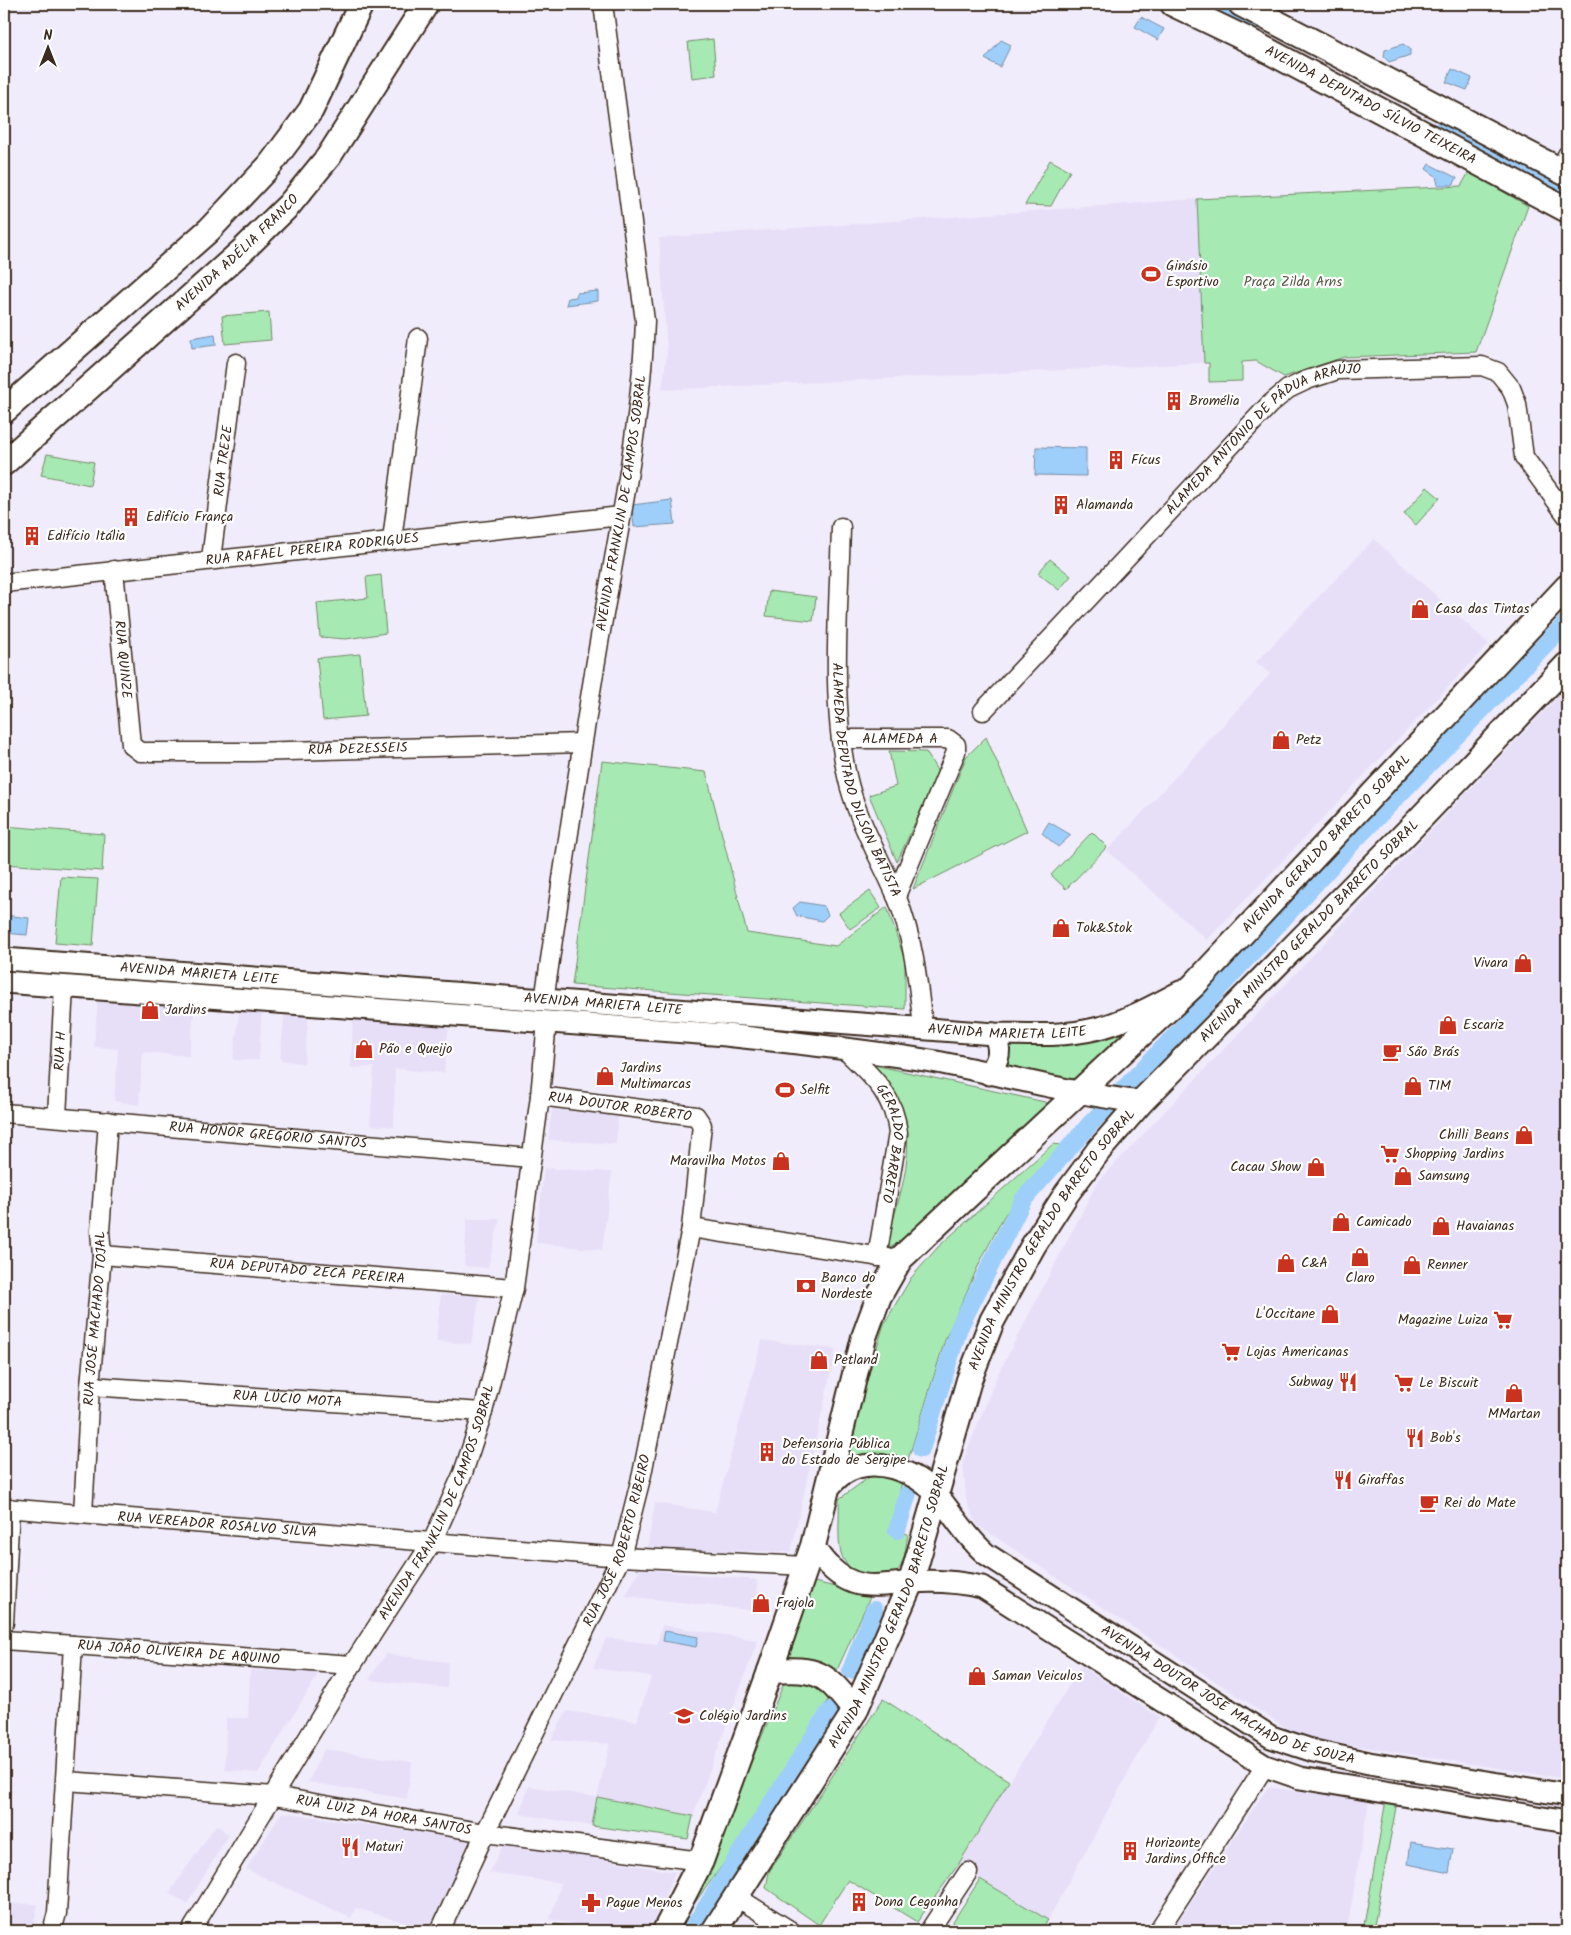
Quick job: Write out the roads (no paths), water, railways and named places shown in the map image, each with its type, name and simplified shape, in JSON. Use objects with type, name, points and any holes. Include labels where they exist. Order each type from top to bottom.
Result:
[{"type":"main road","points":[[4,411],[208,230],[270,165],[311,110],[361,4]]},
{"type":"main road","name":"AVENIDA ADÉLIA FRANCO","points":[[4,463],[242,251],[289,205],[329,156],[426,4]]},
{"type":"main road","name":"AVENIDA DEPUTADO SÍLVIO TEIXEIRA","points":[[1173,4],[1246,39],[1567,210]]},
{"type":"main road","points":[[1241,4],[1565,166]]},
{"type":"main road","name":"AVENIDA GERALDO BARRETO SOBRAL","points":[[1086,1093],[1194,985],[1567,587]]},
{"type":"main road","name":"AVENIDA MINISTRO GERALDO BARRETO SOBRAL","points":[[714,1931],[855,1711],[912,1582],[970,1380],[996,1314],[1028,1253],[1066,1193],[1135,1102],[1413,826],[1567,665]]},
{"type":"main road","points":[[666,1931],[701,1861],[770,1671],[809,1556],[829,1487],[837,1442],[864,1337],[879,1296],[900,1260],[1086,1093]]},
{"type":"main road","points":[[770,1671],[798,1669],[814,1671],[833,1684],[855,1711]]},
{"type":"street","name":"AVENIDA FRANKLIN DE CAMPOS SOBRAL","points":[[191,1931],[352,1665],[432,1542],[464,1472],[483,1412],[514,1288],[540,1096],[546,1012],[582,742],[621,516],[643,374],[645,321],[602,4]]},
{"type":"street","points":[[392,540],[418,338]]},
{"type":"street","name":"RUA TREZE","points":[[211,559],[236,362]]},
{"type":"street","name":"ALAMEDA ANTÔNIO DE PÁDUA ARAÚJO","points":[[983,711],[1269,405],[1288,389],[1306,380],[1338,370],[1372,367],[1482,366],[1498,372],[1511,388],[1517,404],[1524,457],[1567,516]]},
{"type":"street","points":[[1549,491],[1567,496]]},
{"type":"street","name":"RUA RAFAEL PEREIRA RODRIGUES","points":[[4,582],[621,516]]},
{"type":"street","name":"ALAMEDA DEPUTADO DILSON BATISTA","points":[[841,527],[838,700],[841,739],[847,777],[862,822],[896,896],[915,956],[923,1028]]},
{"type":"street","name":"RUA QUINZE","points":[[114,570],[131,745],[135,749]]},
{"type":"street","name":"ALAMEDA A","points":[[841,739],[948,739],[956,745],[956,752],[896,896]]},
{"type":"street","name":"RUA DEZESSEIS","points":[[135,749],[140,752],[252,752],[582,742]]},
{"type":"street","name":"AVENIDA MARIETA LEITE","points":[[4,959],[546,1012],[841,1046],[938,1062],[989,1074],[1135,1102]]},
{"type":"street","name":"AVENIDA MARIETA LEITE","points":[[4,982],[546,1012],[923,1028],[994,1034],[1062,1034],[1095,1029],[1127,1019],[1194,985]]},
{"type":"street","name":"RUA H","points":[[57,1116],[64,986]]},
{"type":"street","points":[[989,1074],[1000,1053],[994,1034]]},
{"type":"street","name":"GERALDO BARRETO","points":[[841,1046],[876,1081],[890,1101],[896,1115],[898,1133],[877,1257]]},
{"type":"street","name":"RUA DOUTOR ROBERTO","points":[[540,1096],[696,1116],[700,1120]]},
{"type":"street","name":"RUA HONOR GREGÓRIO SANTOS","points":[[4,1113],[57,1116],[531,1158]]},
{"type":"street","name":"RUA JOSÉ ROBERTO RIBEIRO","points":[[440,1931],[485,1833],[621,1557],[642,1474],[691,1228],[702,1125],[700,1120]]},
{"type":"street","name":"RUA JOSÉ MACHADO TOJAL","points":[[83,1514],[90,1386],[102,1255],[100,1231],[108,1121]]},
{"type":"street","points":[[691,1228],[900,1260]]},
{"type":"street","name":"RUA DEPUTADO ZECA PEREIRA","points":[[102,1255],[514,1288]]},
{"type":"street","name":"RUA LÚCIO MOTA","points":[[90,1386],[483,1412]]},
{"type":"street","points":[[829,1487],[843,1473],[857,1468],[881,1465],[910,1474],[937,1495]]},
{"type":"street","name":"AVENIDA DOUTOR JOSÉ MACHADO DE SOUZA","points":[[937,1495],[971,1541],[986,1554],[1271,1737],[1314,1752],[1369,1763],[1567,1795]]},
{"type":"street","points":[[4,1624],[7,1508]]},
{"type":"street","name":"RUA VEREADOR ROSALVO SILVA","points":[[7,1508],[621,1557],[809,1556]]},
{"type":"street","points":[[809,1556],[852,1582],[873,1587],[912,1582]]},
{"type":"street","name":"AVENIDA DOUTOR JOSÉ MACHADO DE SOUZA","points":[[912,1582],[962,1582],[982,1587],[1265,1766],[1300,1778],[1567,1822]]},
{"type":"street","name":"RUA JOÃO OLIVEIRA DE AQUINO","points":[[4,1640],[352,1665]]},
{"type":"street","points":[[52,1931],[57,1913],[73,1646]]},
{"type":"street","points":[[1158,1931],[1265,1766]]},
{"type":"street","name":"RUA LUIZ DA HORA SANTOS","points":[[66,1781],[274,1796],[485,1833],[701,1861]]},
{"type":"street","points":[[929,1931],[968,1872]]},
{"type":"street","points":[[735,1896],[791,1931]]},
{"type":"water","points":[[1141,17],[1164,29],[1158,40],[1135,27]]},
{"type":"water","points":[[1001,40],[1011,45],[1000,67],[985,59]]},
{"type":"water","points":[[1403,44],[1410,49],[1410,55],[1389,62],[1384,57],[1385,50]]},
{"type":"water","points":[[1452,69],[1472,78],[1467,90],[1446,82]]},
{"type":"water","points":[[1429,164],[1457,178],[1453,185],[1438,185],[1436,176],[1426,169]]},
{"type":"water","points":[[598,291],[598,301],[566,305],[568,298],[576,297],[577,293]]},
{"type":"water","points":[[215,334],[216,345],[192,348],[191,338]]},
{"type":"water","points":[[1036,447],[1086,448],[1086,476],[1035,475]]},
{"type":"water","points":[[672,500],[675,524],[634,527],[632,505]]},
{"type":"water","points":[[1049,822],[1071,835],[1058,847],[1042,833]]},
{"type":"water","points":[[800,902],[824,906],[828,915],[822,921],[797,916],[793,908]]},
{"type":"water","points":[[4,915],[29,918],[27,935],[4,933]]},
{"type":"water","points":[[665,1631],[698,1637],[696,1647],[663,1641]]},
{"type":"water","points":[[1411,1842],[1453,1849],[1449,1873],[1408,1864]]},
{"type":"waterway","points":[[1203,4],[1249,28]]},
{"type":"waterway","points":[[1442,130],[1567,195]]},
{"type":"waterway","points":[[921,1449],[959,1328],[1023,1200],[1091,1123],[1192,1018],[1353,842],[1567,622]]},
{"type":"waterway","points":[[897,1530],[908,1493]]},
{"type":"waterway","points":[[851,1670],[874,1610]]},
{"type":"waterway","points":[[691,1931],[830,1711]]},
{"type":"place","name":"Ginásio Esportivo","points":[[1151,274]]},
{"type":"place","name":"Bromélia","points":[[1174,401]]},
{"type":"place","name":"Fícus","points":[[1116,460]]},
{"type":"place","name":"Alamanda","points":[[1061,505]]},
{"type":"place","name":"Edifício França","points":[[131,517]]},
{"type":"place","name":"Edifício Itália","points":[[32,536]]},
{"type":"place","name":"Casa das Tintas","points":[[1420,609]]},
{"type":"place","name":"Petz","points":[[1281,740]]},
{"type":"place","name":"Tok&Stok","points":[[1061,928]]},
{"type":"place","name":"Vivara","points":[[1523,963]]},
{"type":"place","name":"Jardins","points":[[150,1010]]},
{"type":"place","name":"Escariz","points":[[1448,1025]]},
{"type":"place","name":"Pão e Queijo","points":[[364,1049]]},
{"type":"place","name":"São Brás","points":[[1392,1052]]},
{"type":"place","name":"Jardins Multimarcas","points":[[605,1076]]},
{"type":"place","name":"TIM","points":[[1413,1086]]},
{"type":"place","name":"Selfit","points":[[785,1090]]},
{"type":"place","name":"Chilli Beans","points":[[1524,1135]]},
{"type":"place","name":"Shopping Jardins","points":[[1390,1154]]},
{"type":"place","name":"Maravilha Motos","points":[[781,1161]]},
{"type":"place","name":"Cacau Show","points":[[1316,1167]]},
{"type":"place","name":"Samsung","points":[[1403,1176]]},
{"type":"place","name":"Camicado","points":[[1341,1222]]},
{"type":"place","name":"Havaianas","points":[[1441,1226]]},
{"type":"place","name":"Claro","points":[[1360,1257]]},
{"type":"place","name":"C&A","points":[[1286,1263]]},
{"type":"place","name":"Renner","points":[[1412,1265]]},
{"type":"place","name":"Banco do Nordeste","points":[[806,1286]]},
{"type":"place","name":"L'Occitane","points":[[1330,1314]]},
{"type":"place","name":"Magazine Luiza","points":[[1503,1320]]},
{"type":"place","name":"Lojas Americanas","points":[[1231,1352]]},
{"type":"place","name":"Petland","points":[[819,1360]]},
{"type":"place","name":"Subway","points":[[1348,1382]]},
{"type":"place","name":"Le Biscuit","points":[[1404,1383]]},
{"type":"place","name":"MMartan","points":[[1514,1393]]},
{"type":"place","name":"Bob's","points":[[1415,1438]]},
{"type":"place","name":"Defensoria Pública do Estado de Sergipe","points":[[767,1452]]},
{"type":"place","name":"Giraffas","points":[[1343,1480]]},
{"type":"place","name":"Rei do Mate","points":[[1429,1503]]},
{"type":"place","name":"Frajola","points":[[761,1603]]},
{"type":"place","name":"Saman Veiculos","points":[[977,1676]]},
{"type":"place","name":"Colégio Jardins","points":[[684,1716]]},
{"type":"place","name":"Maturi","points":[[350,1847]]},
{"type":"place","name":"Horizonte Jardins Office","points":[[1130,1851]]},
{"type":"place","name":"Dona Cegonha","points":[[859,1902]]},
{"type":"place","name":"Pague Menos","points":[[591,1903]]},
{"type":"park label","name":"Praça Zilda Arns","points":[[1293,282]]}]
